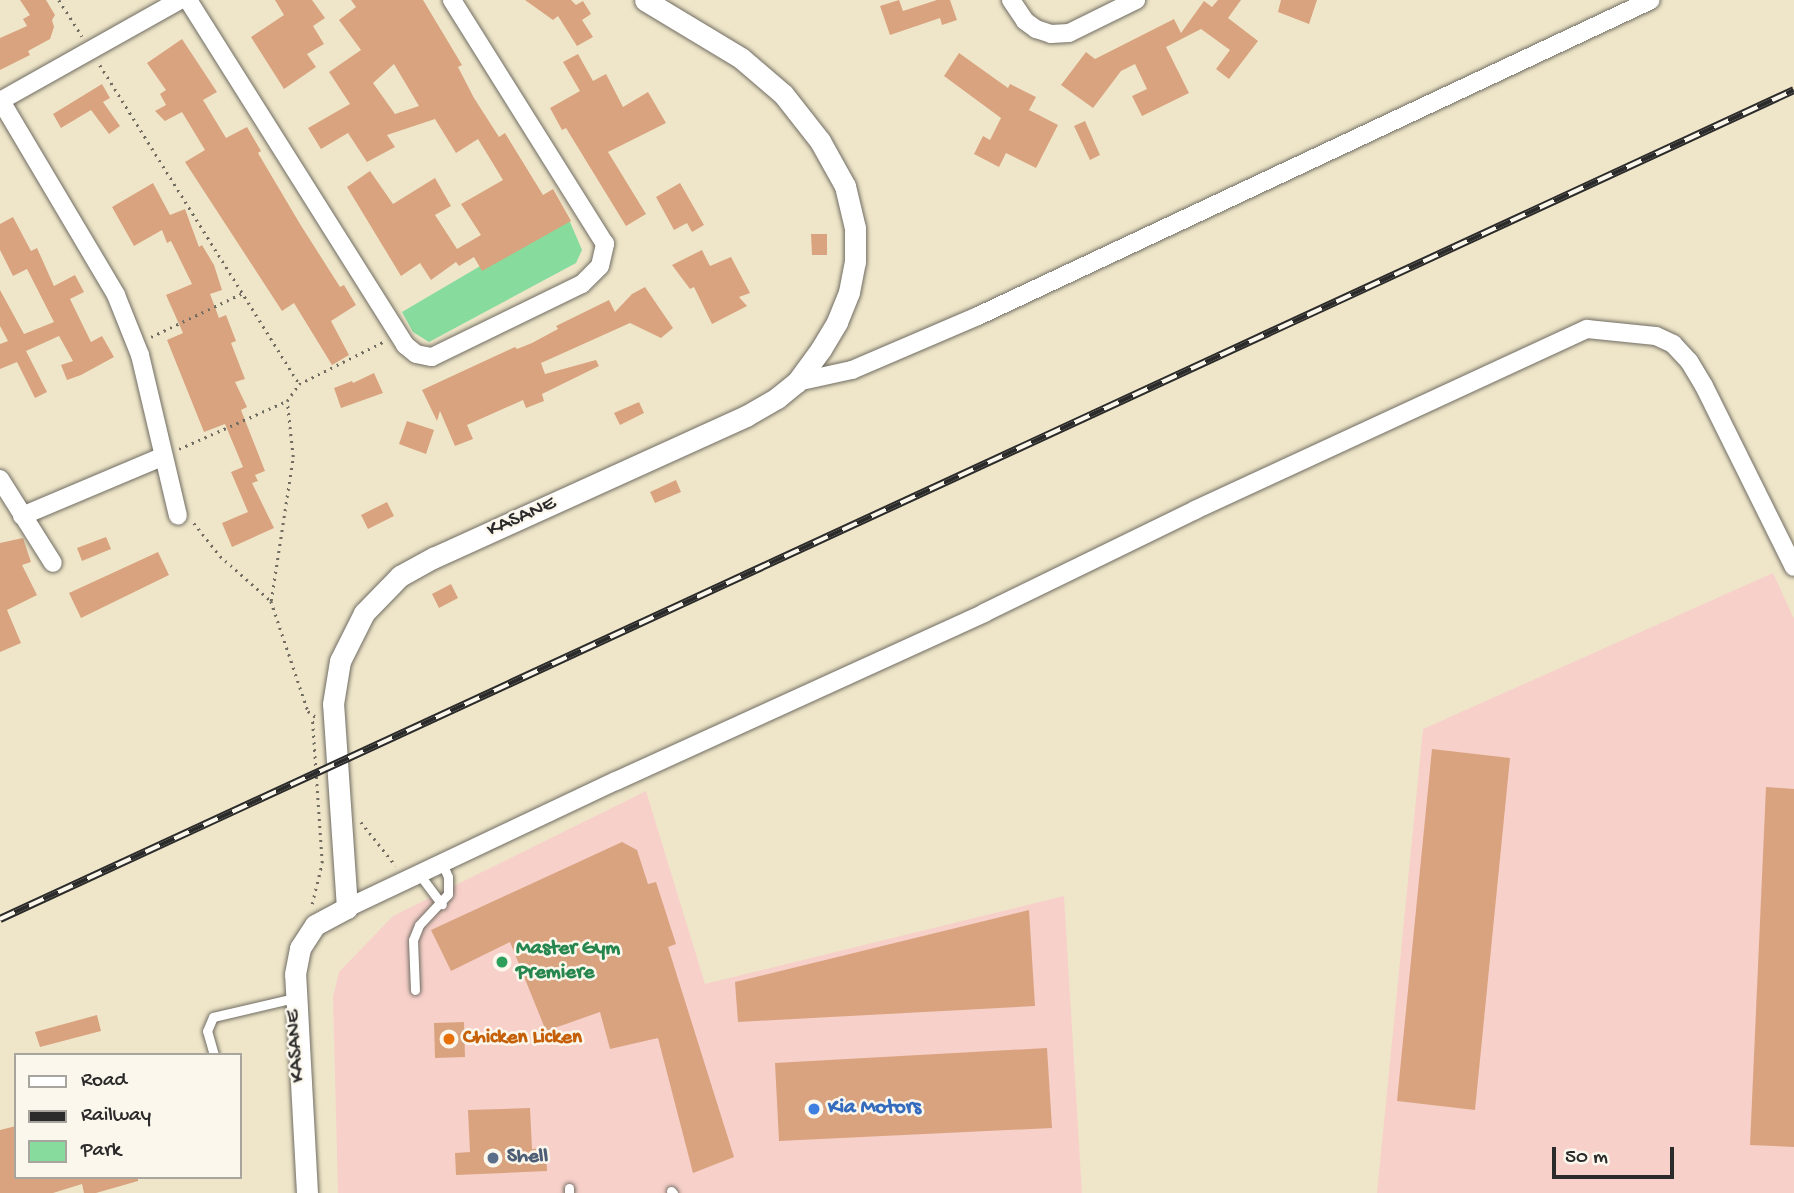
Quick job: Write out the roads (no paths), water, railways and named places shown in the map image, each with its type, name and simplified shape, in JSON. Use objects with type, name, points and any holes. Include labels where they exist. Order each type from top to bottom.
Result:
[{"type":"street","points":[[178,516],[136,344],[103,271],[1,101],[180,0]]},
{"type":"street","points":[[188,0],[398,335],[416,354],[432,357],[582,284],[600,266],[604,255],[604,244],[452,0]]},
{"type":"street","name":"KASANE","points":[[307,1193],[294,998],[300,948],[315,925],[347,908],[334,720],[335,681],[349,638],[364,613],[400,576],[433,558],[746,416],[797,382],[837,322],[849,292],[855,262],[856,228],[845,186],[820,141],[783,94],[741,58],[645,0]]},
{"type":"street","points":[[1011,0],[1025,21],[1051,34],[1069,33],[1136,0]]},
{"type":"street","points":[[797,382],[852,370],[978,316],[1651,0]]},
{"type":"street","points":[[347,908],[984,613],[1195,510],[1587,329],[1656,335],[1673,344],[1689,361],[1794,568]]},
{"type":"street","points":[[22,516],[162,457]]},
{"type":"street","points":[[0,479],[53,563]]},
{"type":"lane","points":[[415,990],[413,940],[419,925],[442,904],[448,894],[448,877],[442,863]]},
{"type":"lane","points":[[413,877],[442,904]]},
{"type":"lane","points":[[213,1053],[207,1031],[213,1017],[294,998]]},
{"type":"railway","points":[[0,919],[1794,90]]},
{"type":"place","name":"Master Gym Premiere","points":[[502,962]]},
{"type":"place","name":"Chicken Licken","points":[[449,1039]]},
{"type":"place","name":"Kia Motors","points":[[814,1109]]},
{"type":"place","name":"Shell","points":[[493,1158]]}]
